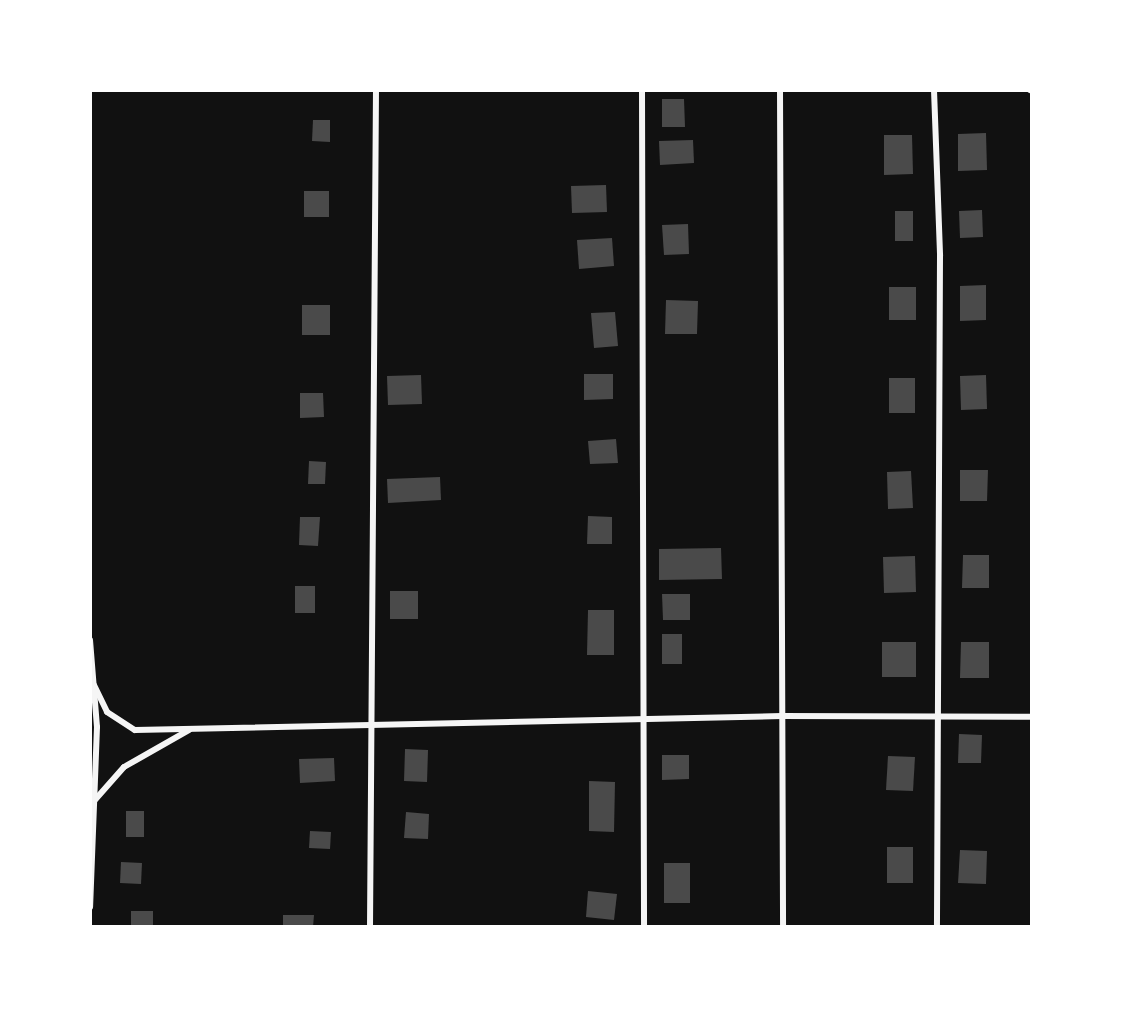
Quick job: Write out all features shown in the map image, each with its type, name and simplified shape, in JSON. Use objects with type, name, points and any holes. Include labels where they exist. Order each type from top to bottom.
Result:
[{"type":"street","points":[[370,927],[376,90]]},
{"type":"street","points":[[642,90],[644,927]]},
{"type":"street","points":[[780,90],[783,927]]},
{"type":"street","points":[[934,90],[940,256],[937,927]]},
{"type":"street","points":[[90,640],[94,685],[90,907]]},
{"type":"street","points":[[94,685],[107,712],[135,730],[782,716],[1032,717]]},
{"type":"street","points":[[94,801],[124,767],[189,730]]},
{"type":"building","points":[[662,99],[684,99],[685,127],[662,127]]},
{"type":"building","points":[[313,120],[330,120],[330,142],[312,141]]},
{"type":"building","points":[[986,133],[987,170],[958,171],[958,134]]},
{"type":"building","points":[[884,135],[912,135],[913,174],[884,175]]},
{"type":"building","points":[[693,140],[694,163],[660,165],[659,141]]},
{"type":"building","points":[[606,185],[607,212],[572,213],[571,186]]},
{"type":"building","points":[[304,191],[329,191],[329,217],[304,217]]},
{"type":"building","points":[[982,210],[983,237],[960,238],[959,211]]},
{"type":"building","points":[[895,211],[913,211],[913,241],[895,241]]},
{"type":"building","points":[[688,224],[689,254],[664,255],[662,225]]},
{"type":"building","points":[[612,238],[614,266],[579,269],[577,240]]},
{"type":"building","points":[[986,285],[986,320],[960,321],[960,286]]},
{"type":"building","points":[[889,287],[916,287],[916,320],[889,320]]},
{"type":"building","points":[[666,300],[698,301],[697,334],[665,334]]},
{"type":"building","points":[[302,305],[330,305],[330,335],[302,335]]},
{"type":"building","points":[[615,312],[618,346],[594,348],[591,313]]},
{"type":"building","points":[[584,374],[613,374],[613,399],[584,400]]},
{"type":"building","points":[[421,375],[422,404],[388,405],[387,376]]},
{"type":"building","points":[[986,375],[987,409],[961,410],[960,376]]},
{"type":"building","points":[[889,378],[915,378],[915,413],[889,413]]},
{"type":"building","points":[[300,393],[323,393],[324,417],[300,418]]},
{"type":"building","points":[[616,439],[618,463],[590,464],[588,441]]},
{"type":"building","points":[[309,461],[326,462],[325,484],[308,484]]},
{"type":"building","points":[[960,470],[988,470],[987,501],[960,501]]},
{"type":"building","points":[[911,471],[913,508],[888,509],[887,472]]},
{"type":"building","points":[[440,477],[441,500],[388,503],[387,479]]},
{"type":"building","points":[[588,516],[612,517],[612,544],[587,544]]},
{"type":"building","points":[[300,517],[320,517],[318,546],[299,545]]},
{"type":"building","points":[[721,548],[722,579],[659,580],[659,549]]},
{"type":"building","points":[[963,555],[989,555],[989,588],[962,588]]},
{"type":"building","points":[[915,556],[916,592],[884,593],[883,557]]},
{"type":"building","points":[[295,586],[315,586],[315,613],[295,613]]},
{"type":"building","points":[[390,591],[418,591],[418,619],[390,619]]},
{"type":"building","points":[[662,594],[690,594],[690,620],[663,620]]},
{"type":"building","points":[[588,610],[614,610],[614,655],[587,655]]},
{"type":"building","points":[[662,634],[682,634],[682,664],[662,664]]},
{"type":"building","points":[[882,642],[916,642],[916,677],[882,677]]},
{"type":"building","points":[[961,642],[989,642],[989,678],[960,678]]},
{"type":"building","points":[[959,734],[982,735],[981,763],[958,763]]},
{"type":"building","points":[[405,749],[428,750],[427,782],[404,781]]},
{"type":"building","points":[[662,755],[689,755],[689,779],[662,780]]},
{"type":"building","points":[[888,756],[915,757],[913,791],[886,790]]},
{"type":"building","points":[[334,758],[335,781],[300,783],[299,759]]},
{"type":"building","points":[[589,781],[615,782],[614,832],[589,831]]},
{"type":"building","points":[[126,811],[144,811],[144,837],[126,837]]},
{"type":"building","points":[[406,812],[429,814],[428,839],[404,838]]},
{"type":"building","points":[[310,831],[331,832],[330,849],[309,848]]},
{"type":"building","points":[[887,847],[913,847],[913,883],[887,883]]},
{"type":"building","points":[[960,850],[987,851],[986,884],[958,883]]},
{"type":"building","points":[[121,862],[142,863],[141,884],[120,883]]},
{"type":"building","points":[[664,863],[690,863],[690,903],[664,903]]},
{"type":"building","points":[[588,891],[617,894],[614,920],[586,917]]},
{"type":"building","points":[[131,911],[153,911],[153,927],[131,927]]},
{"type":"building","points":[[283,915],[314,915],[313,927],[283,927]]}]
